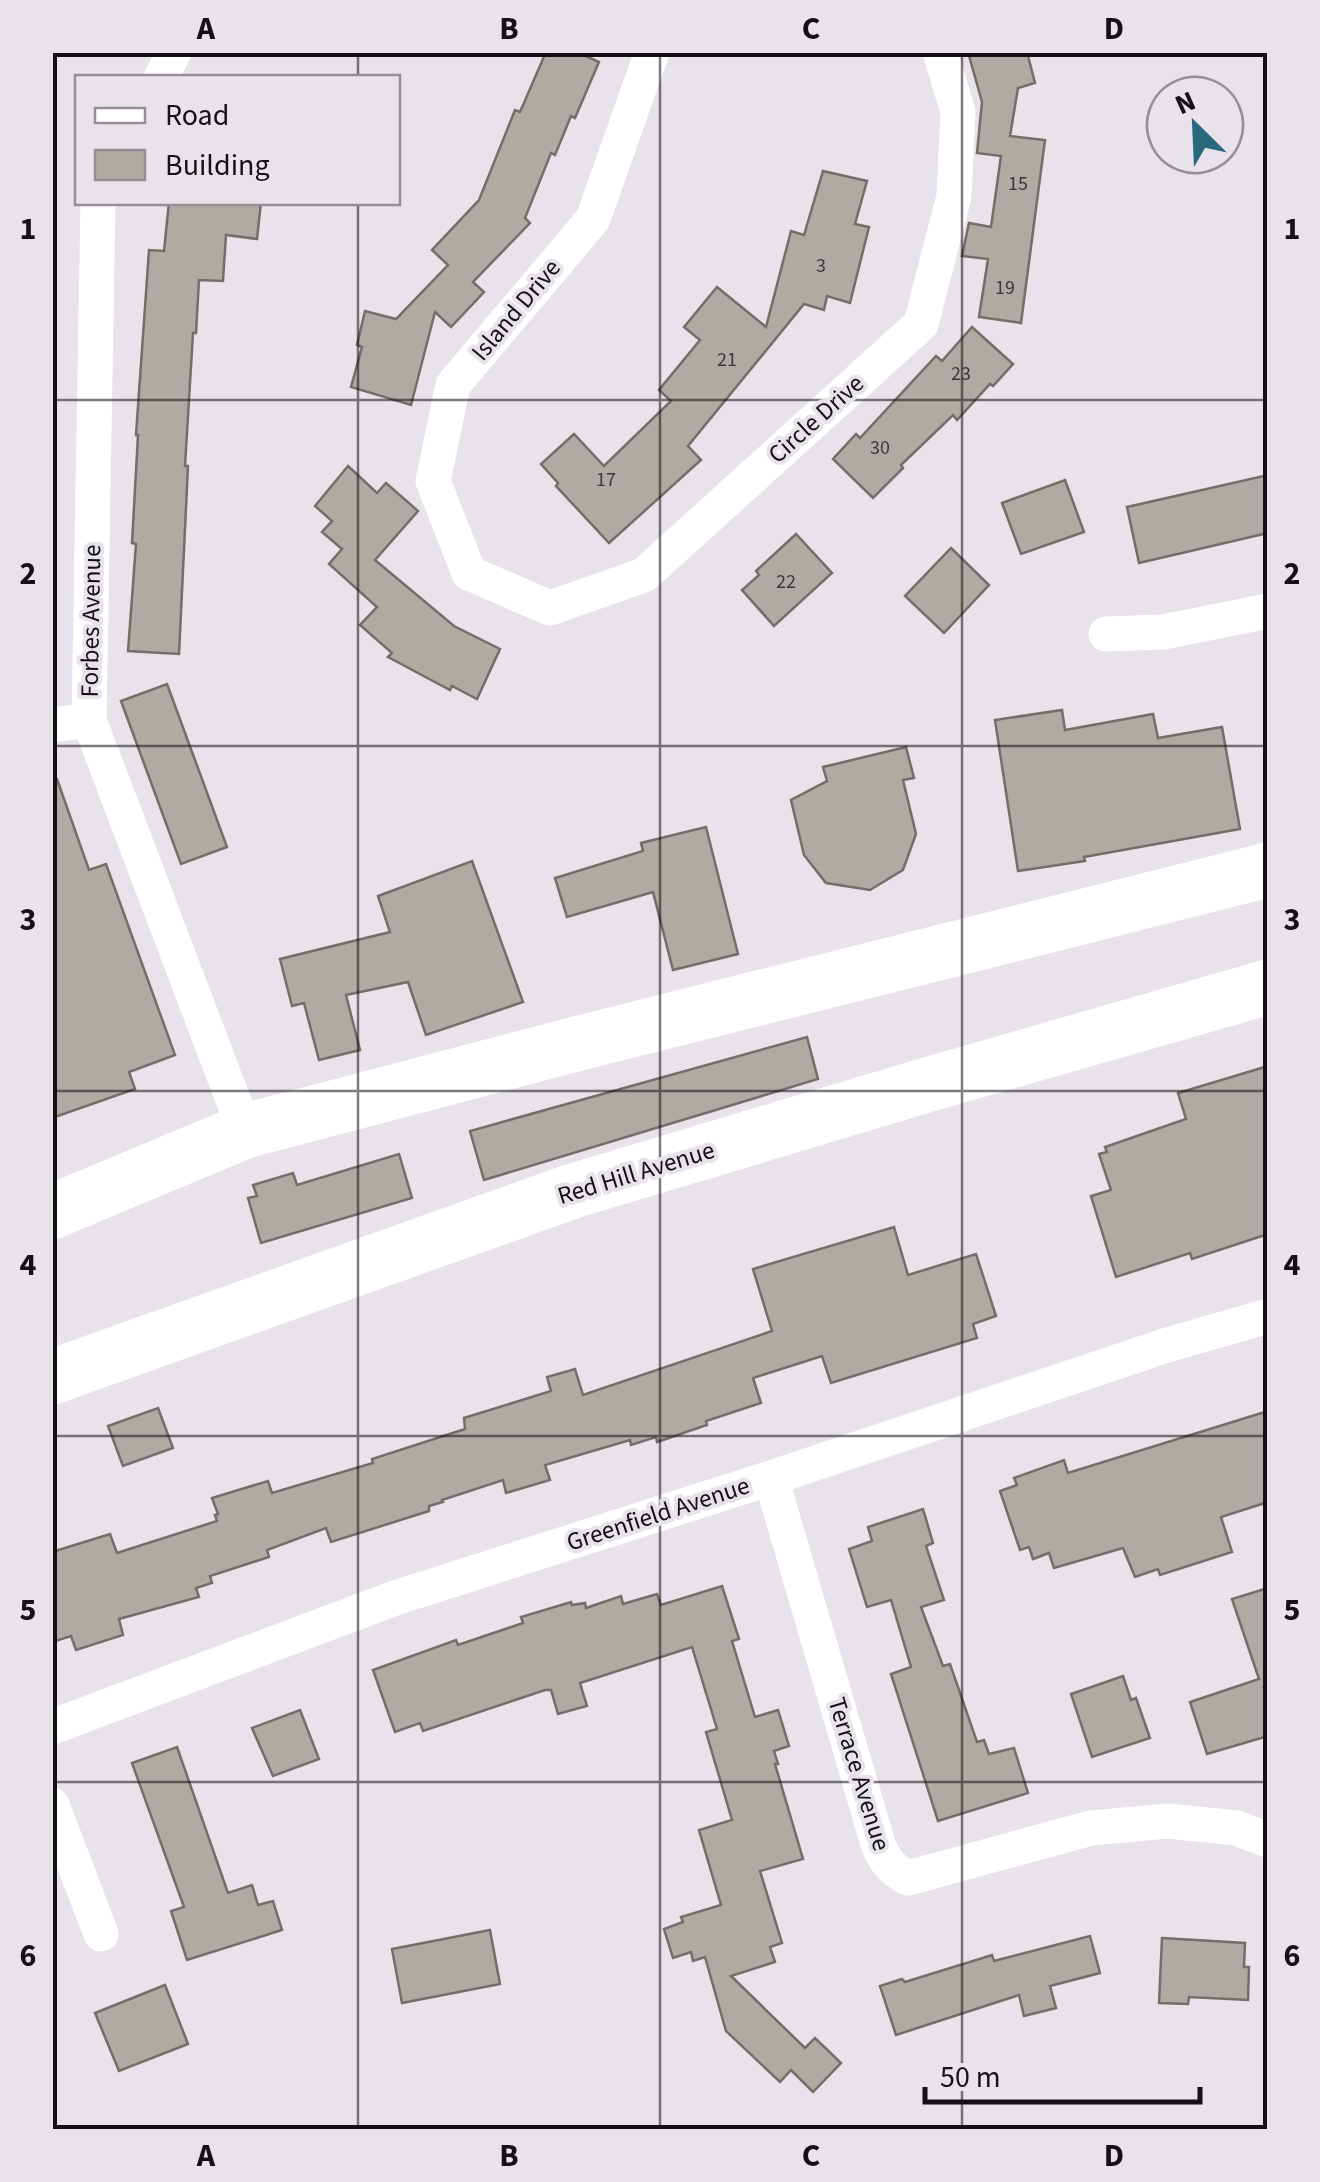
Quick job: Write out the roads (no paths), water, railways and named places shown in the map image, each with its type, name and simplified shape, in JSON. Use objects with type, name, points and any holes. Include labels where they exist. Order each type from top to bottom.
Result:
[{"type":"main road","points":[[52,1212],[246,1131],[1268,870]]},
{"type":"main road","name":"Red Hill Avenue","points":[[52,1377],[573,1192],[1249,993]]},
{"type":"street","points":[[162,75],[174,52]]},
{"type":"street","name":"Island Drive","points":[[468,573],[432,481],[453,384],[593,219],[652,52]]},
{"type":"street","name":"Circle Drive","points":[[468,573],[550,608],[644,575],[921,324],[954,196],[958,112],[940,52]]},
{"type":"street","name":"Forbes Avenue","points":[[98,205],[89,720],[246,1131]]},
{"type":"street","points":[[1106,634],[1163,632],[1268,610]]},
{"type":"street","points":[[52,726],[89,720]]},
{"type":"street","name":"Greenfield Avenue","points":[[52,1727],[395,1598],[771,1478],[1168,1344],[1268,1316]]},
{"type":"street","name":"Terrace Avenue","points":[[771,1478],[878,1844],[894,1871],[908,1878],[1091,1828],[1149,1823],[1236,1828],[1268,1840]]},
{"type":"street","points":[[52,1805],[101,1934]]}]
